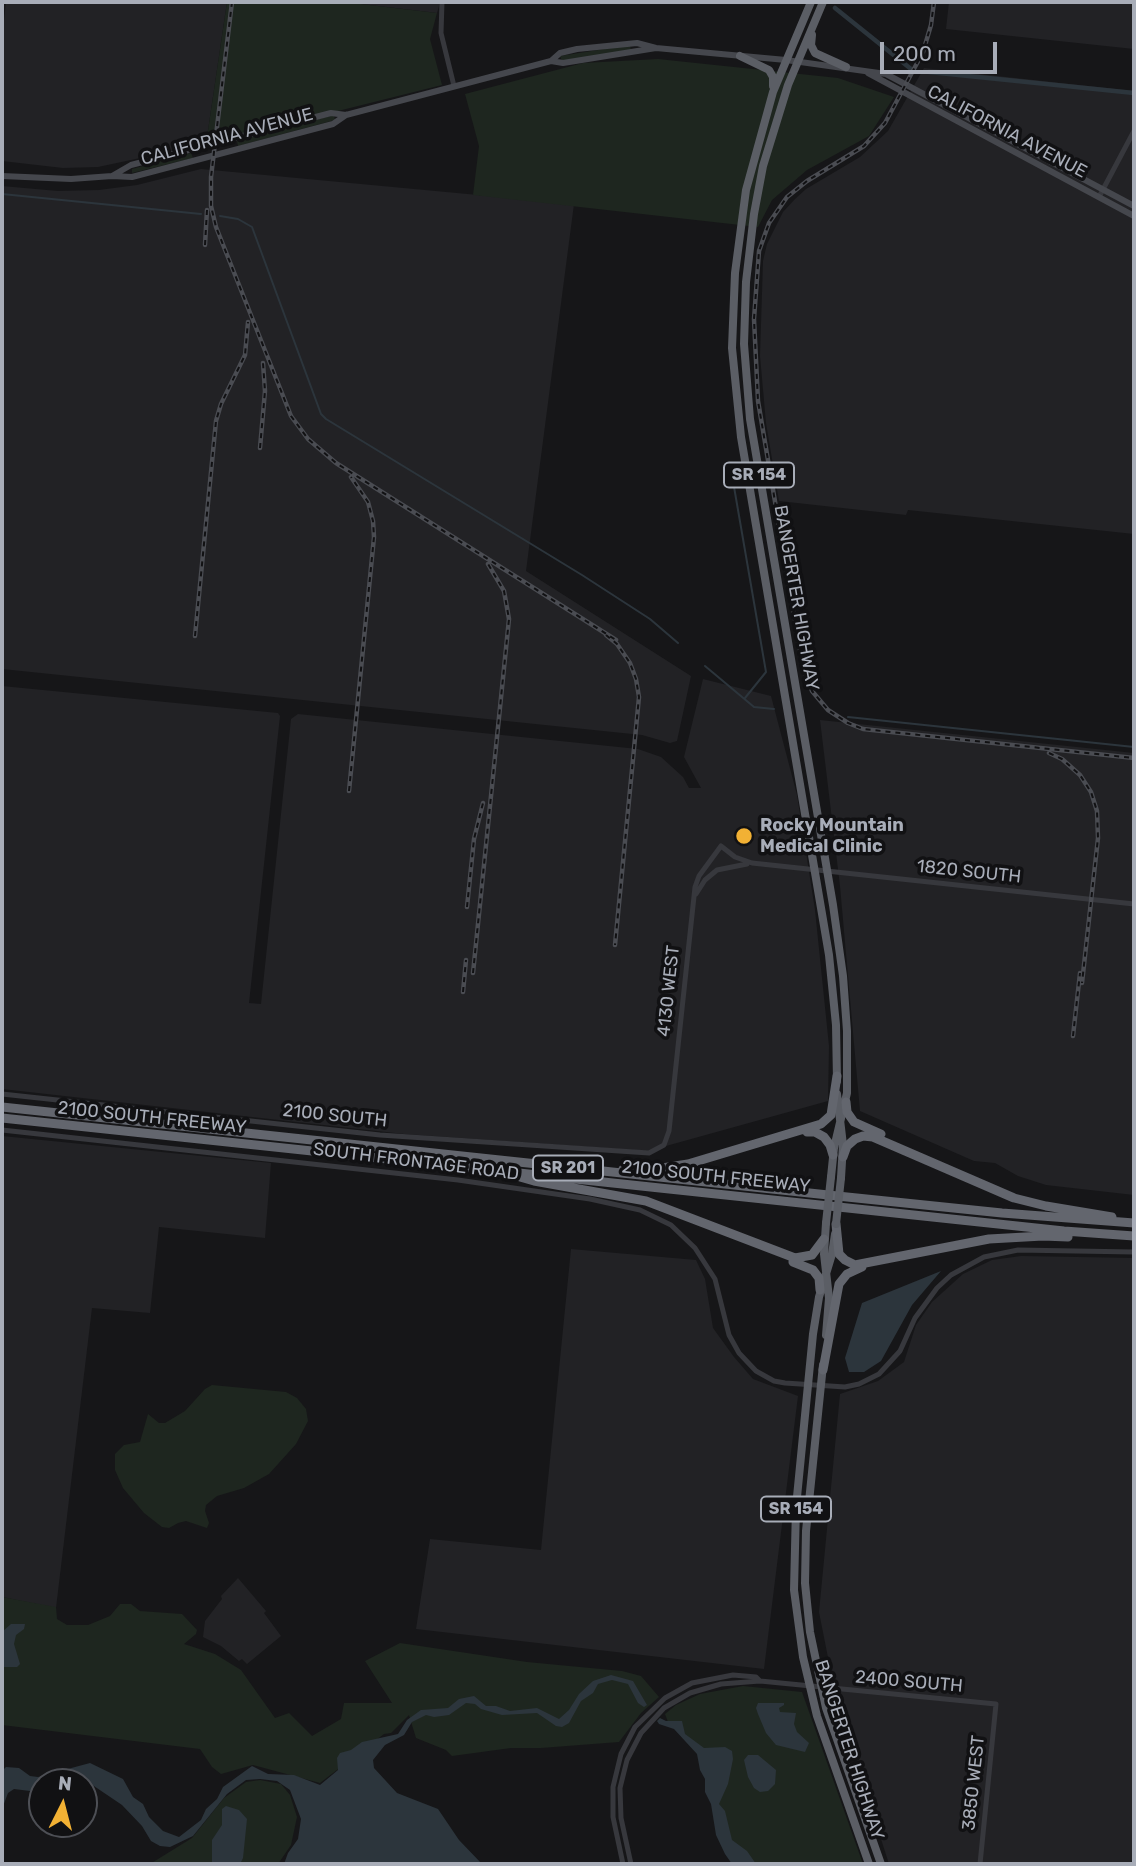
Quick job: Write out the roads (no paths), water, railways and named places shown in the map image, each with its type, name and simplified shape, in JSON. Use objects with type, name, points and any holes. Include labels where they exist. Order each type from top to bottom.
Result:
[{"type":"highway","name":"BANGERTER HIGHWAY","points":[[811,2],[773,92],[754,156],[741,219],[732,348],[741,437],[816,871],[835,1005],[840,1125],[838,1156],[841,1178],[831,1223],[824,1239],[829,1298],[809,1493],[805,1565],[810,1632],[820,1687],[881,1864]]},
{"type":"highway","name":"BANGERTER HIGHWAY","points":[[823,2],[776,120],[756,200],[746,282],[745,362],[753,437],[839,938],[846,1010],[846,1102],[840,1125]]},
{"type":"highway","points":[[813,25],[810,45],[814,52],[846,67]]},
{"type":"highway","points":[[740,56],[771,72],[773,92]]},
{"type":"highway","points":[[775,1140],[826,1121],[832,1112],[837,1076]]},
{"type":"highway","points":[[846,1102],[848,1114],[856,1124],[988,1189],[1014,1198],[1134,1223]]},
{"type":"highway","name":"2100 SOUTH FREEWAY","points":[[2,1107],[989,1212],[1134,1223]]},
{"type":"highway","name":"2100 SOUTH FREEWAY","points":[[2,1118],[1134,1236]]},
{"type":"highway","points":[[485,1159],[600,1168],[662,1168],[815,1132],[827,1140],[838,1156],[852,1142],[868,1136],[926,1159]]},
{"type":"highway","name":"BANGERTER HIGHWAY","points":[[838,1156],[831,1177],[832,1254],[820,1290],[808,1385],[793,1565],[799,1632],[809,1686],[869,1864]]},
{"type":"highway","points":[[501,1171],[534,1181],[646,1201],[797,1259],[814,1255],[824,1239]]},
{"type":"highway","points":[[831,1223],[838,1251],[848,1262],[861,1264],[1012,1236],[1119,1236]]},
{"type":"highway","points":[[727,1232],[811,1269],[819,1278],[820,1290]]},
{"type":"highway","points":[[823,1370],[841,1281],[856,1269],[903,1257]]},
{"type":"main road","name":"CALIFORNIA AVENUE","points":[[551,61],[559,53],[595,46],[637,43],[656,48],[846,67],[891,77],[1134,206]]},
{"type":"main road","name":"CALIFORNIA AVENUE","points":[[112,176],[131,165],[331,113],[346,114],[551,61],[563,63],[656,48]]},
{"type":"main road","name":"CALIFORNIA AVENUE","points":[[867,72],[1134,216]]},
{"type":"main road","name":"CALIFORNIA AVENUE","points":[[2,176],[71,179],[132,177],[333,124],[346,114]]},
{"type":"street","points":[[442,2],[441,33],[454,86]]},
{"type":"street","points":[[1099,197],[1134,131]]},
{"type":"street","name":"1820 SOUTH","points":[[721,846],[736,857],[752,863],[1134,904]]},
{"type":"street","name":"4130 WEST","points":[[664,1145],[669,1131],[692,904],[699,876],[721,846]]},
{"type":"street","points":[[692,904],[705,880],[717,870],[752,863]]},
{"type":"street","name":"2100 SOUTH","points":[[2,1094],[380,1135],[642,1153],[654,1152],[664,1145]]},
{"type":"street","name":"SOUTH FRONTAGE ROAD","points":[[2,1130],[458,1180],[640,1210],[671,1225],[705,1261],[718,1290],[729,1335],[748,1364],[774,1381],[821,1387],[859,1384],[878,1374],[900,1351],[915,1318],[937,1288],[951,1275],[977,1261],[1002,1252],[1018,1250],[1134,1252]]},
{"type":"street","points":[[623,1864],[613,1817],[612,1787],[619,1760],[635,1727],[665,1698],[692,1684],[733,1675],[756,1677],[760,1681]]},
{"type":"street","points":[[631,1864],[621,1818],[620,1795],[627,1760],[641,1733],[664,1709],[690,1693],[721,1684],[760,1681]]},
{"type":"street","name":"2400 SOUTH","points":[[760,1681],[996,1704]]},
{"type":"street","name":"3850 WEST","points":[[980,1864],[996,1704]]},
{"type":"waterway","points":[[835,8],[911,69]]},
{"type":"waterway","points":[[929,72],[1134,93]]},
{"type":"waterway","points":[[2,194],[201,214]]},
{"type":"waterway","points":[[220,216],[238,219],[252,227],[321,414],[326,419],[582,575],[650,619],[678,643]]},
{"type":"waterway","points":[[733,481],[766,672],[745,698]]},
{"type":"waterway","points":[[705,666],[754,707],[774,709]]},
{"type":"waterway","points":[[848,717],[1134,747]]},
{"type":"railway","points":[[232,2],[211,177],[211,206],[216,227],[291,416],[308,439],[336,463],[616,640]]},
{"type":"railway","points":[[934,2],[923,52],[885,123],[864,146],[807,181],[787,197],[769,223],[759,251],[754,319],[758,401],[803,667],[812,691],[828,710],[863,729],[1134,758]]},
{"type":"railway","points":[[205,245],[207,210]]},
{"type":"railway","points":[[195,636],[216,421],[221,404],[245,355],[248,322]]},
{"type":"railway","points":[[260,448],[265,391],[263,363]]},
{"type":"railway","points":[[349,791],[374,537],[368,502],[351,477]]},
{"type":"railway","points":[[473,973],[509,619],[504,591],[488,564]]},
{"type":"railway","points":[[606,635],[617,644],[630,663],[639,697],[615,945]]},
{"type":"railway","points":[[1049,753],[1062,759],[1080,775],[1091,792],[1097,811],[1098,838],[1082,983]]},
{"type":"railway","points":[[467,907],[474,839],[483,803]]},
{"type":"railway","points":[[463,992],[466,960]]},
{"type":"railway","points":[[1073,1036],[1080,973]]},
{"type":"place","name":"Rocky Mountain Medical Clinic","points":[[744,836]]}]
